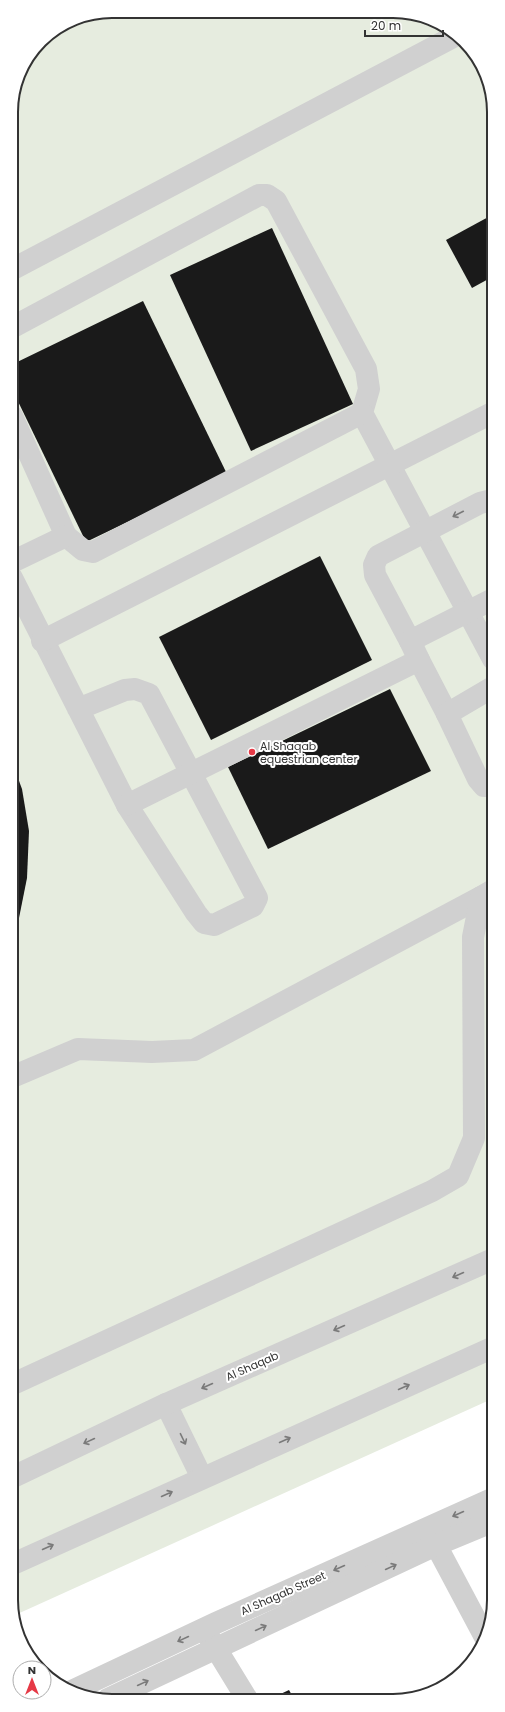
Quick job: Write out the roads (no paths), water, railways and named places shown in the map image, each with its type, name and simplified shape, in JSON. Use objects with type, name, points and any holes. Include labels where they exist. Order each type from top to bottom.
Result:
[{"type":"street","points":[[18,266],[451,38]]},
{"type":"street","points":[[18,325],[259,195],[268,195],[276,201],[366,369],[369,389],[362,413],[487,648]]},
{"type":"street","points":[[18,429],[66,536],[82,550],[93,552],[362,413]]},
{"type":"street","points":[[42,640],[487,415]]},
{"type":"street","points":[[487,501],[480,503],[424,531],[378,556],[374,564],[375,575],[447,714],[478,779],[484,786],[487,786]]},
{"type":"street","points":[[18,559],[66,536]]},
{"type":"street","points":[[18,590],[42,640],[127,805],[196,913],[204,923],[214,925],[253,906],[257,898],[149,694],[135,689],[126,690],[78,709]]},
{"type":"street","points":[[127,805],[192,773],[414,650],[468,613],[487,602]]},
{"type":"street","points":[[447,714],[487,691]]},
{"type":"street","points":[[18,1074],[78,1049],[152,1052],[194,1050],[487,894]]},
{"type":"street","points":[[18,1382],[432,1191],[458,1176],[474,1138],[473,937],[487,894]]},
{"type":"street","name":"Al Shaqab","points":[[18,1475],[166,1404],[487,1262]]},
{"type":"street","points":[[18,1562],[487,1350]]},
{"type":"street","points":[[166,1404],[202,1478]]},
{"type":"street","name":"Al Shagab Street","points":[[79,1688],[204,1629],[487,1501]]},
{"type":"street","name":"Al Shagab Street","points":[[119,1694],[436,1545],[487,1524]]},
{"type":"street","points":[[436,1545],[482,1631]]},
{"type":"street","points":[[204,1629],[244,1694]]},
{"type":"place","name":"Al Shaqab equestrian center","points":[[252,752]]}]
